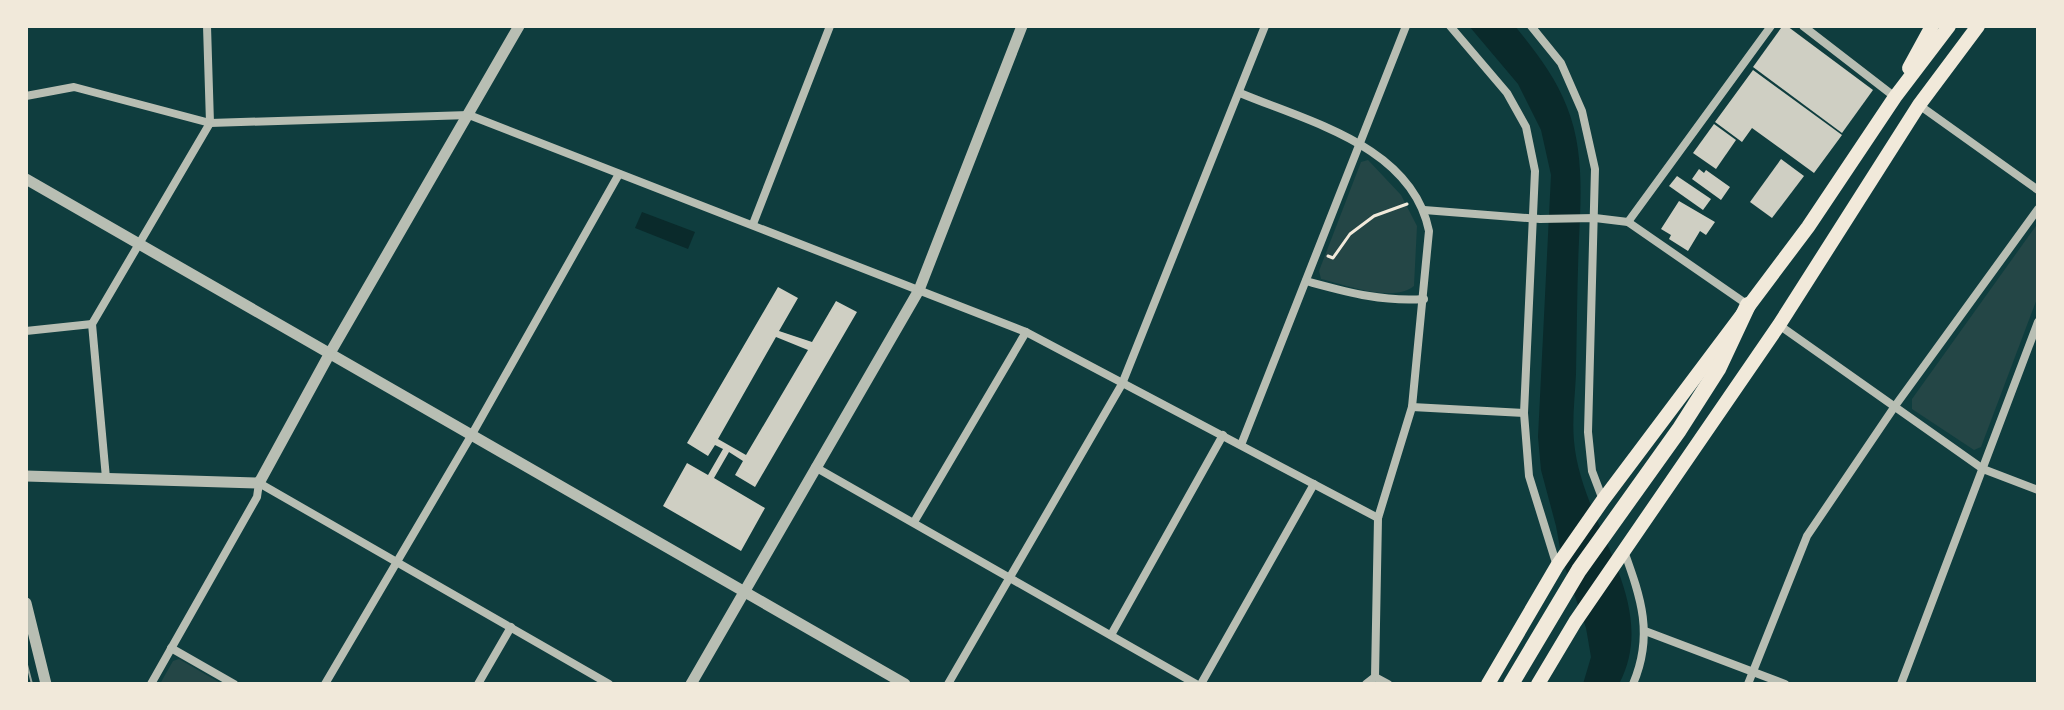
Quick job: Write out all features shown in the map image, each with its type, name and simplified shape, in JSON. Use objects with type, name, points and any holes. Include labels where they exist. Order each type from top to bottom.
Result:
[{"type":"highway","points":[[1895,97],[1932,26]]},
{"type":"highway","points":[[1488,684],[1560,563],[1603,500],[1808,227],[1895,97],[1949,26]]},
{"type":"highway","points":[[1538,684],[1575,622],[1779,325],[1919,105],[1978,26]]},
{"type":"highway","points":[[1511,684],[1547,620],[1718,369],[1748,305]]},
{"type":"street","points":[[106,478],[92,324],[210,123],[207,26]]},
{"type":"street","points":[[151,684],[257,497],[259,483],[330,353],[519,26]]},
{"type":"street","points":[[753,224],[830,26]]},
{"type":"street","points":[[691,684],[919,290],[1022,26]]},
{"type":"street","points":[[948,684],[1122,384],[1265,26]]},
{"type":"street","points":[[1241,445],[1406,26]]},
{"type":"street","points":[[1450,26],[1507,93],[1526,127],[1535,171],[1536,218],[1524,413],[1529,476],[1560,563]]},
{"type":"street","points":[[1531,26],[1561,63],[1582,111],[1595,169],[1588,432],[1592,471],[1603,500]]},
{"type":"street","points":[[1628,222],[1771,26]]},
{"type":"street","points":[[1803,26],[1895,97]]},
{"type":"street","points":[[26,96],[74,87],[210,123],[469,115],[1026,332],[1378,518]]},
{"type":"street","points":[[1240,93],[1361,143],[1415,194],[1424,210],[1429,231],[1412,407],[1378,518],[1375,677]]},
{"type":"street","points":[[1919,105],[2038,190]]},
{"type":"street","points":[[325,684],[471,436],[619,174]]},
{"type":"street","points":[[26,179],[905,684]]},
{"type":"street","points":[[1748,684],[1807,536],[1895,406],[2038,209]]},
{"type":"street","points":[[1424,210],[1628,222],[1748,305]]},
{"type":"street","points":[[1306,281],[1393,301],[1424,299]]},
{"type":"street","points":[[1901,684],[2038,322]]},
{"type":"street","points":[[26,331],[92,324]]},
{"type":"street","points":[[1779,325],[1983,469],[2038,490]]},
{"type":"street","points":[[914,522],[1026,332]]},
{"type":"street","points":[[1412,407],[1524,413]]},
{"type":"street","points":[[1111,635],[1223,435]]},
{"type":"street","points":[[815,467],[1199,684],[1314,484]]},
{"type":"street","points":[[26,476],[259,483],[609,684]]},
{"type":"street","points":[[1620,557],[1639,594],[1645,631],[1633,684]]},
{"type":"street","points":[[26,603],[46,684]]},
{"type":"street","points":[[478,684],[511,627]]},
{"type":"street","points":[[1645,631],[1785,684]]},
{"type":"street","points":[[171,648],[234,684]]},
{"type":"street","points":[[1366,684],[1375,677]]},
{"type":"street","points":[[1375,677],[1388,684]]},
{"type":"path","points":[[1317,251],[1333,258],[1350,234],[1374,216],[1406,206],[1415,194]]},
{"type":"shaded area","points":[[1469,26],[1515,26],[1557,85],[1576,139],[1581,190],[1574,441],[1590,503],[1626,593],[1631,623],[1630,653],[1619,684],[1583,684],[1591,657],[1586,628],[1562,559],[1541,470],[1538,437],[1551,175],[1541,130],[1518,84]]},
{"type":"shaded area","points":[[1368,160],[1401,195],[1417,226],[1414,286],[1405,291],[1382,293],[1321,279],[1319,271],[1361,162]]},
{"type":"shaded area","points":[[642,212],[695,232],[688,249],[635,228]]},
{"type":"shaded area","points":[[2038,223],[2038,296],[1981,447],[1974,450],[1912,409],[1912,399]]},
{"type":"shaded area","points":[[179,659],[222,684],[160,684],[173,661]]},
{"type":"building","points":[[1787,26],[1873,90],[1842,133],[1753,67],[1781,28]]},
{"type":"building","points":[[1753,70],[1842,135],[1814,173],[1752,128],[1742,142],[1715,122]]},
{"type":"building","points":[[1714,124],[1736,140],[1716,169],[1693,153]]},
{"type":"building","points":[[1781,159],[1804,176],[1772,218],[1750,202]]},
{"type":"building","points":[[1699,169],[1704,173],[1706,170],[1730,187],[1721,200],[1692,179]]},
{"type":"building","points":[[1677,176],[1711,199],[1703,210],[1669,186]]},
{"type":"building","points":[[1679,201],[1715,222],[1706,235],[1700,231],[1688,251],[1669,239],[1671,235],[1661,229]]},
{"type":"building","points":[[778,287],[798,298],[779,331],[812,342],[836,301],[857,312],[755,487],[735,475],[743,461],[729,452],[714,478],[765,508],[741,551],[663,506],[687,463],[708,475],[723,449],[715,445],[708,456],[687,443]],"holes":[[[776,337],[808,350],[746,455],[718,439]]]},
{"type":"tram line","points":[[26,661],[32,684]]}]
